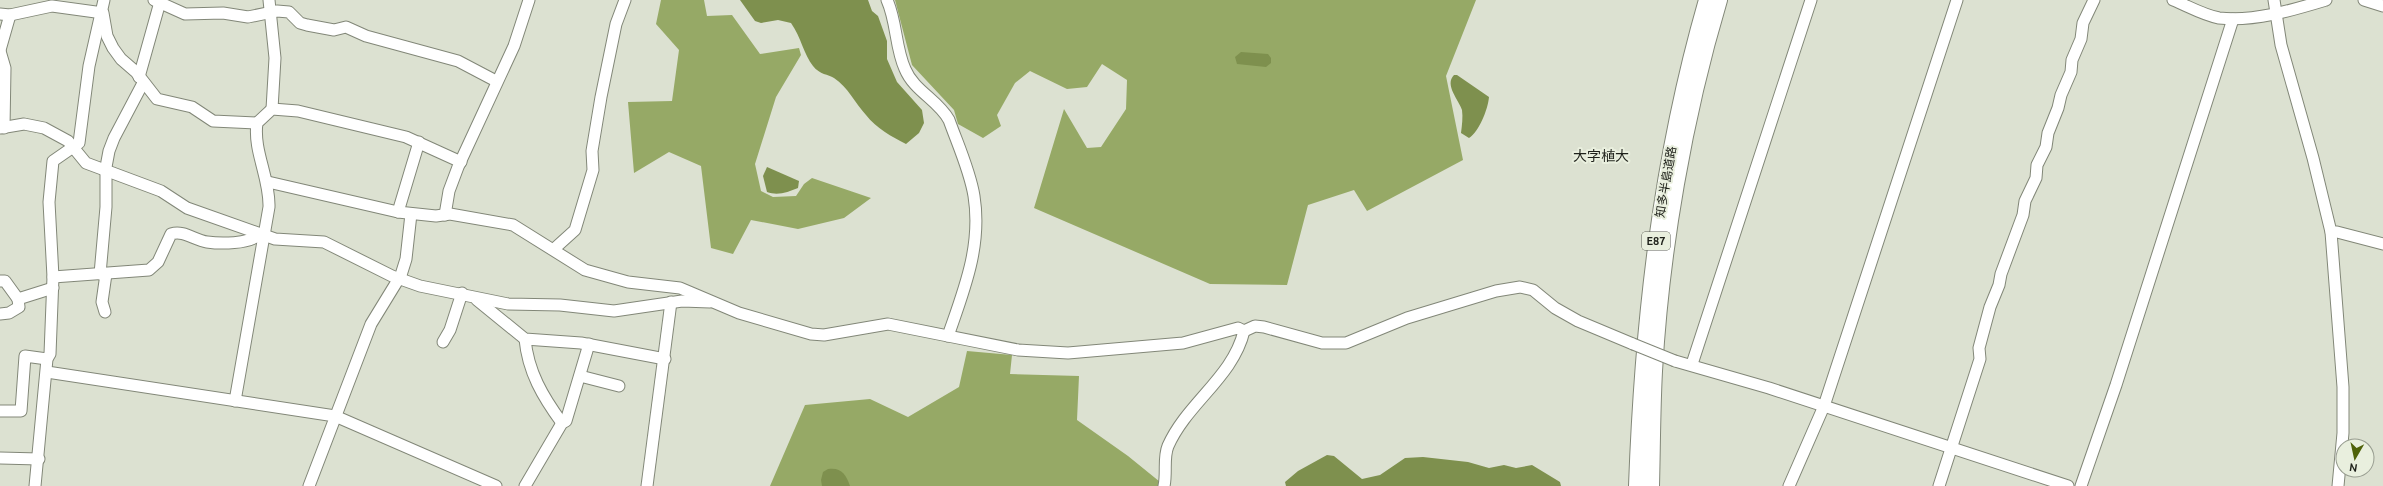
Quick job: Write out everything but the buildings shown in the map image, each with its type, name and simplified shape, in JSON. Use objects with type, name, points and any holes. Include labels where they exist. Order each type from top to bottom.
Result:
[{"type":"highway","name":"知多半島道路","points":[[1637,486],[1642,368],[1656,243],[1668,164],[1684,89],[1707,0]]},
{"type":"highway","name":"知多半島道路","points":[[1651,486],[1654,370],[1667,244],[1696,90],[1719,0]]},
{"type":"street","points":[[35,486],[47,359],[50,354],[53,283],[49,202],[53,161],[75,147],[79,142],[88,66],[103,13],[104,0]]},
{"type":"street","points":[[235,401],[262,236],[269,207],[268,182],[255,137],[257,122],[272,109],[275,58],[269,0]]},
{"type":"street","points":[[445,215],[449,191],[496,81],[514,46],[528,0]]},
{"type":"street","points":[[554,249],[575,230],[593,170],[592,150],[601,98],[616,24],[625,0]]},
{"type":"street","points":[[886,0],[895,23],[900,56],[905,70],[911,80],[938,104],[947,116],[974,194],[976,217],[974,252],[970,271],[948,336]]},
{"type":"street","points":[[1692,364],[1811,0]]},
{"type":"street","points":[[1789,486],[1824,406],[1957,0]]},
{"type":"street","points":[[1939,486],[1953,447],[1980,358],[1980,348],[1990,307],[2023,215],[2025,201],[2036,178],[2037,165],[2046,147],[2048,133],[2058,108],[2061,95],[2071,72],[2072,60],[2081,38],[2083,22],[2094,0]]},
{"type":"street","points":[[2173,0],[2211,15],[2233,19],[2295,10],[2326,0]]},
{"type":"street","points":[[2274,0],[2282,46],[2313,158],[2331,232],[2343,387],[2343,433],[2338,486]]},
{"type":"street","points":[[2364,0],[2383,6]]},
{"type":"street","points":[[105,312],[102,302],[106,172],[114,138],[141,80],[157,1],[185,14],[223,13],[248,17],[271,12],[289,12],[300,22],[319,28],[334,30],[346,27],[366,36],[424,50],[458,61],[496,81]]},
{"type":"street","points":[[103,13],[52,6],[5,15],[0,50],[5,68],[2,128],[24,124],[44,128],[62,137],[75,147],[86,163],[106,172],[161,191],[187,208],[262,236],[275,239],[324,242],[398,279],[420,286],[466,294],[508,304],[560,305],[614,311],[634,310],[671,302],[713,302]]},
{"type":"street","points":[[103,13],[107,36],[113,48],[157,99],[192,107],[213,121],[257,122]]},
{"type":"street","points":[[2081,486],[2116,385],[2233,19]]},
{"type":"street","points":[[272,109],[325,117],[406,136],[461,162]]},
{"type":"street","points":[[398,212],[419,142]]},
{"type":"street","points":[[268,182],[398,212],[436,216],[445,215],[513,224],[585,270],[628,282],[680,288],[705,296],[713,302],[739,313],[811,334],[824,335],[888,324],[1018,350],[1068,353],[1161,346],[1183,343],[1238,328],[1244,331]]},
{"type":"street","points":[[309,486],[371,324],[398,279],[406,259],[411,214]]},
{"type":"street","points":[[18,299],[53,283],[103,274],[149,270],[158,262],[171,234],[179,232],[207,242],[253,240],[262,236]]},
{"type":"street","points":[[2331,232],[2337,232],[2383,244]]},
{"type":"street","points":[[0,281],[6,281],[18,299],[19,307],[9,313],[0,314]]},
{"type":"street","points":[[1164,486],[1168,447],[1191,409],[1238,352],[1244,331],[1255,326],[1264,327],[1322,343],[1346,343],[1407,318],[1496,291],[1520,286],[1533,290],[1555,308],[1578,321],[1675,361],[1692,364],[1953,447],[2068,486]]},
{"type":"street","points":[[466,294],[488,307],[525,339],[589,344],[665,359]]},
{"type":"street","points":[[444,342],[466,294]]},
{"type":"street","points":[[646,486],[665,359],[671,302]]},
{"type":"street","points":[[525,339],[533,375],[544,397],[562,423]]},
{"type":"street","points":[[525,486],[562,423],[566,421],[570,412],[589,344]]},
{"type":"street","points":[[0,411],[21,412],[25,356],[47,359]]},
{"type":"street","points":[[46,372],[335,416],[496,486]]},
{"type":"street","points":[[580,376],[618,386]]},
{"type":"street","points":[[0,458],[38,459]]},
{"type":"shaded area","points":[[661,0],[704,0],[707,16],[732,15],[760,54],[799,48],[801,55],[776,97],[755,164],[761,191],[773,197],[796,196],[804,184],[812,178],[871,198],[844,218],[798,229],[751,220],[733,254],[711,248],[701,166],[669,152],[634,173],[628,102],[672,101],[679,50],[656,24]]},
{"type":"shaded area","points":[[740,0],[868,0],[872,11],[878,16],[887,41],[887,59],[897,82],[922,110],[924,123],[919,133],[906,144],[879,128],[870,120],[839,82],[818,71],[813,66],[807,57],[791,23],[778,20],[761,23],[755,21]]},
{"type":"shaded area","points":[[895,0],[1476,0],[1446,76],[1463,160],[1367,211],[1354,190],[1308,205],[1287,285],[1210,284],[1034,208],[1064,109],[1087,148],[1101,147],[1126,109],[1127,80],[1102,64],[1087,87],[1067,89],[1030,71],[1015,83],[997,115],[1001,126],[983,138],[958,124],[954,110],[912,65]]},
{"type":"shaded area","points":[[1241,52],[1268,54],[1271,58],[1271,63],[1266,67],[1237,64],[1235,57]]},
{"type":"shaded area","points":[[1454,75],[1457,75],[1489,97],[1487,108],[1482,120],[1476,131],[1469,138],[1461,133],[1462,110],[1451,88],[1451,79]]},
{"type":"shaded area","points":[[767,167],[799,181],[798,188],[779,194],[767,192],[763,176]]},
{"type":"shaded area","points":[[967,351],[1012,355],[1010,374],[1079,376],[1077,420],[1128,456],[1165,486],[770,486],[805,405],[870,399],[908,417],[959,387]]},
{"type":"shaded area","points":[[1327,455],[1334,456],[1362,479],[1380,475],[1405,458],[1423,457],[1468,462],[1489,468],[1504,465],[1516,468],[1532,465],[1560,482],[1561,486],[1286,486],[1285,482],[1298,471]]},
{"type":"shaded area","points":[[828,469],[840,470],[847,478],[850,486],[822,486],[821,480],[823,472]]},
{"type":"district","name":"大字植大","points":[[1601,156]]}]
